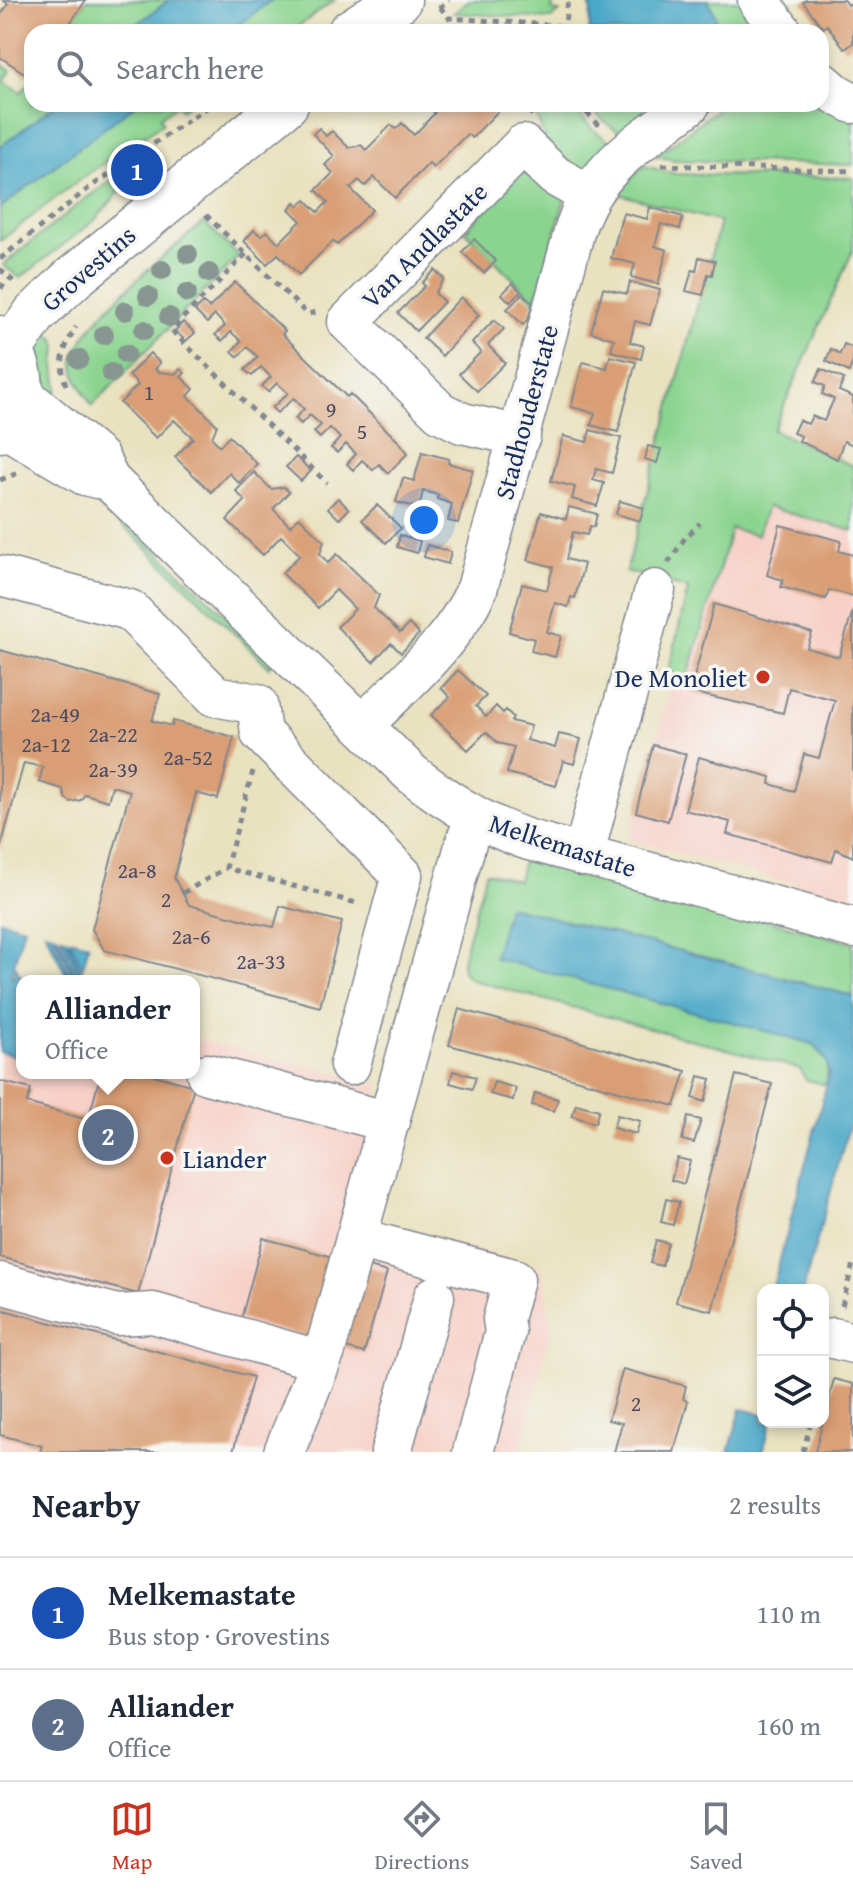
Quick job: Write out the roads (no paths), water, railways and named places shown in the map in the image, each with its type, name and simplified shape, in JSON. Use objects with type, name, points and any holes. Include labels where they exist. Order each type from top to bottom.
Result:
[{"type":"main road","points":[[367,24],[414,2]]},
{"type":"main road","points":[[381,24],[414,2]]},
{"type":"main road","name":"Grovestins","points":[[8,295],[246,112]]},
{"type":"main road","name":"Grovestins","points":[[5,343],[73,278],[276,112]]},
{"type":"main road","points":[[5,343],[20,370],[8,417]]},
{"type":"street","points":[[758,0],[776,24]]},
{"type":"street","points":[[829,88],[853,103]]},
{"type":"street","name":"Stadhouderstate","points":[[363,725],[446,640],[470,606],[483,572],[575,229],[589,195],[611,166],[680,112]]},
{"type":"street","name":"Van Andlastate","points":[[520,436],[462,423],[440,412],[348,322],[523,145],[555,176],[589,195]]},
{"type":"street","name":"Melkemastate","points":[[8,417],[85,475],[109,480],[412,774],[437,793],[503,831],[583,856],[853,928]]},
{"type":"street","points":[[0,576],[130,610],[215,696],[260,720],[402,875],[350,1065]]},
{"type":"street","points":[[583,856],[655,590]]},
{"type":"street","points":[[260,720],[298,662]]},
{"type":"street","points":[[284,1452],[321,1361],[467,839],[477,817]]},
{"type":"street","points":[[207,1074],[389,1122]]},
{"type":"street","points":[[356,1238],[514,1279],[503,1319],[505,1332],[473,1452]]},
{"type":"street","points":[[0,1283],[117,1315],[153,1313],[321,1361]]},
{"type":"street","points":[[391,1452],[434,1297]]},
{"type":"water","points":[[169,0],[271,0],[240,24],[138,24]]},
{"type":"water","points":[[587,0],[708,0],[716,17],[715,24],[590,24],[591,9]]},
{"type":"water","points":[[46,112],[126,112],[0,208],[0,147]]},
{"type":"water","points":[[508,906],[853,996],[853,1112],[805,1284],[774,1284],[829,1075],[822,1054],[813,1044],[494,958]]},
{"type":"water","points":[[0,920],[24,927],[11,976],[14,977],[16,967],[20,975],[16,975],[16,1056],[0,1052]]},
{"type":"water","points":[[45,932],[57,935],[77,975],[73,975],[55,938],[52,938],[70,975],[66,975]]},
{"type":"water","points":[[61,937],[89,944],[83,967],[68,942],[82,971],[77,975],[78,971]]},
{"type":"water","points":[[741,1409],[757,1413],[757,1428],[769,1428],[763,1452],[729,1452]]},
{"type":"place","name":"Melkemastate","points":[[137,170]]},
{"type":"place","name":"De Monoliet","points":[[763,677]]},
{"type":"place","name":"Alliander","points":[[108,1135]]},
{"type":"place","name":"Liander","points":[[167,1158]]}]
